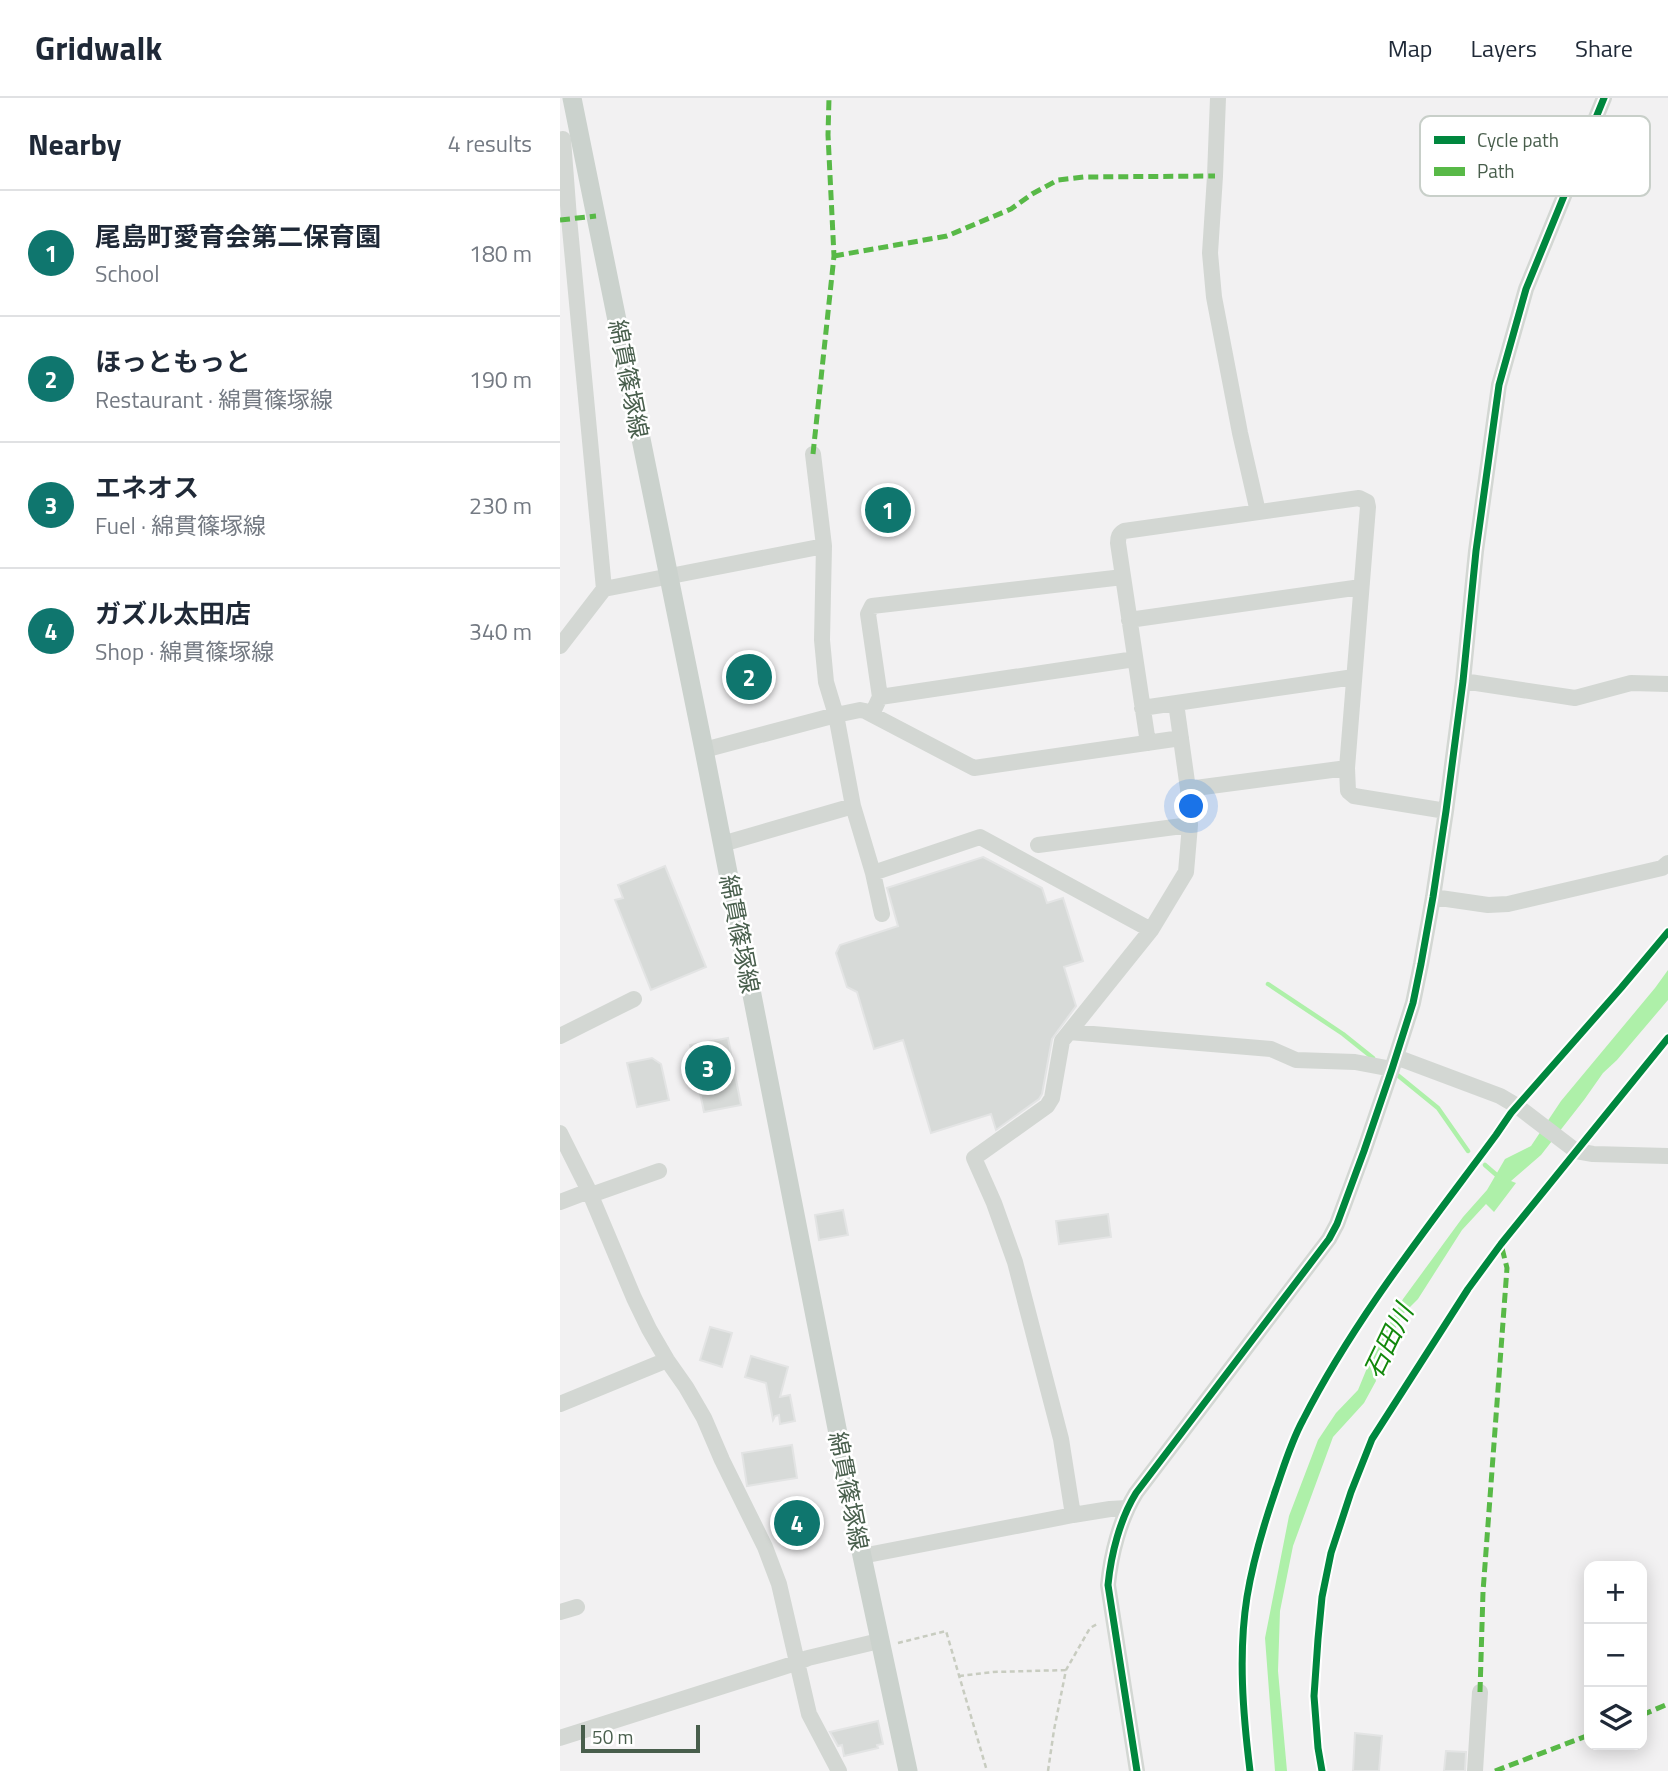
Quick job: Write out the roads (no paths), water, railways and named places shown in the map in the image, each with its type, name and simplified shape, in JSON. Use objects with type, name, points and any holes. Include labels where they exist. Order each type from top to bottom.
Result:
[{"type":"main road","name":"綿貫篠塚線","points":[[572,98],[568,138],[668,578],[704,750],[862,1556],[886,1642],[908,1771]]},
{"type":"street","points":[[1218,98],[1210,253],[1213,297],[1258,512]]},
{"type":"street","points":[[1597,116],[1604,98]]},
{"type":"street","points":[[568,138],[569,218],[604,589]]},
{"type":"street","points":[[1137,1771],[1112,1616],[1108,1585],[1110,1567],[1127,1508],[1136,1493],[1329,1239],[1364,1151],[1394,1063],[1413,1003],[1433,897],[1463,681],[1476,551],[1499,385],[1526,289],[1564,196]]},
{"type":"street","points":[[813,453],[824,546],[822,640],[826,682],[836,715],[853,806],[882,914]]},
{"type":"street","points":[[1148,743],[1118,537],[1124,531],[1364,499],[1368,507],[1348,791],[1354,796],[1446,811]]},
{"type":"street","points":[[560,646],[604,589],[824,546]]},
{"type":"street","points":[[872,714],[880,697],[868,614],[872,606],[1123,577]]},
{"type":"street","points":[[1129,620],[1361,587]]},
{"type":"street","points":[[880,697],[1135,659]]},
{"type":"street","points":[[1142,708],[1354,677]]},
{"type":"street","points":[[1463,681],[1575,698],[1631,683],[1668,684]]},
{"type":"street","points":[[1073,1515],[1056,1416],[1015,1262],[994,1203],[974,1158],[1047,1105],[1052,1098],[1062,1041],[1151,930],[1186,872],[1190,825],[1188,789],[1176,703]]},
{"type":"street","points":[[704,750],[860,710],[865,710],[974,768],[1181,738]]},
{"type":"street","points":[[1188,789],[1348,768]]},
{"type":"street","points":[[722,844],[853,806]]},
{"type":"street","points":[[1038,845],[1190,825]]},
{"type":"street","points":[[873,873],[980,837],[1151,930]]},
{"type":"street","points":[[1433,897],[1497,905],[1662,868],[1668,863]]},
{"type":"street","points":[[560,1036],[634,999]]},
{"type":"street","points":[[1069,1032],[1271,1049],[1296,1060],[1394,1063],[1500,1096],[1576,1151],[1668,1156]]},
{"type":"street","points":[[560,1133],[590,1193],[649,1329],[704,1418],[773,1566],[809,1714],[839,1771]]},
{"type":"street","points":[[560,1202],[659,1171]]},
{"type":"street","points":[[560,1404],[667,1360]]},
{"type":"street","points":[[862,1556],[1073,1515],[1127,1508]]},
{"type":"street","points":[[560,1612],[577,1607]]},
{"type":"street","points":[[560,1738],[808,1658],[886,1642]]},
{"type":"street","points":[[1475,1771],[1480,1692]]},
{"type":"water","name":"石田川","points":[[1668,970],[1668,1000],[1603,1073],[1541,1155],[1511,1181],[1516,1183],[1494,1212],[1486,1204],[1462,1230],[1418,1299],[1402,1315],[1374,1374],[1376,1381],[1364,1403],[1333,1437],[1293,1546],[1280,1611],[1278,1671],[1287,1771],[1275,1771],[1265,1638],[1289,1516],[1318,1440],[1336,1413],[1358,1390],[1372,1356],[1403,1299],[1463,1217],[1487,1190],[1505,1159],[1531,1146],[1561,1101]]},
{"type":"waterway","points":[[1268,984],[1343,1034],[1373,1058]]},
{"type":"waterway","points":[[1395,1073],[1438,1108],[1468,1151]]},
{"type":"waterway","points":[[1485,1165],[1500,1178]]},
{"type":"place","name":"尾島町愛育会第二保育園","points":[[888,510]]},
{"type":"place","name":"ほっともっと","points":[[749,677]]},
{"type":"place","name":"エネオス","points":[[708,1068]]},
{"type":"place","name":"ガズル太田店","points":[[797,1523]]}]
